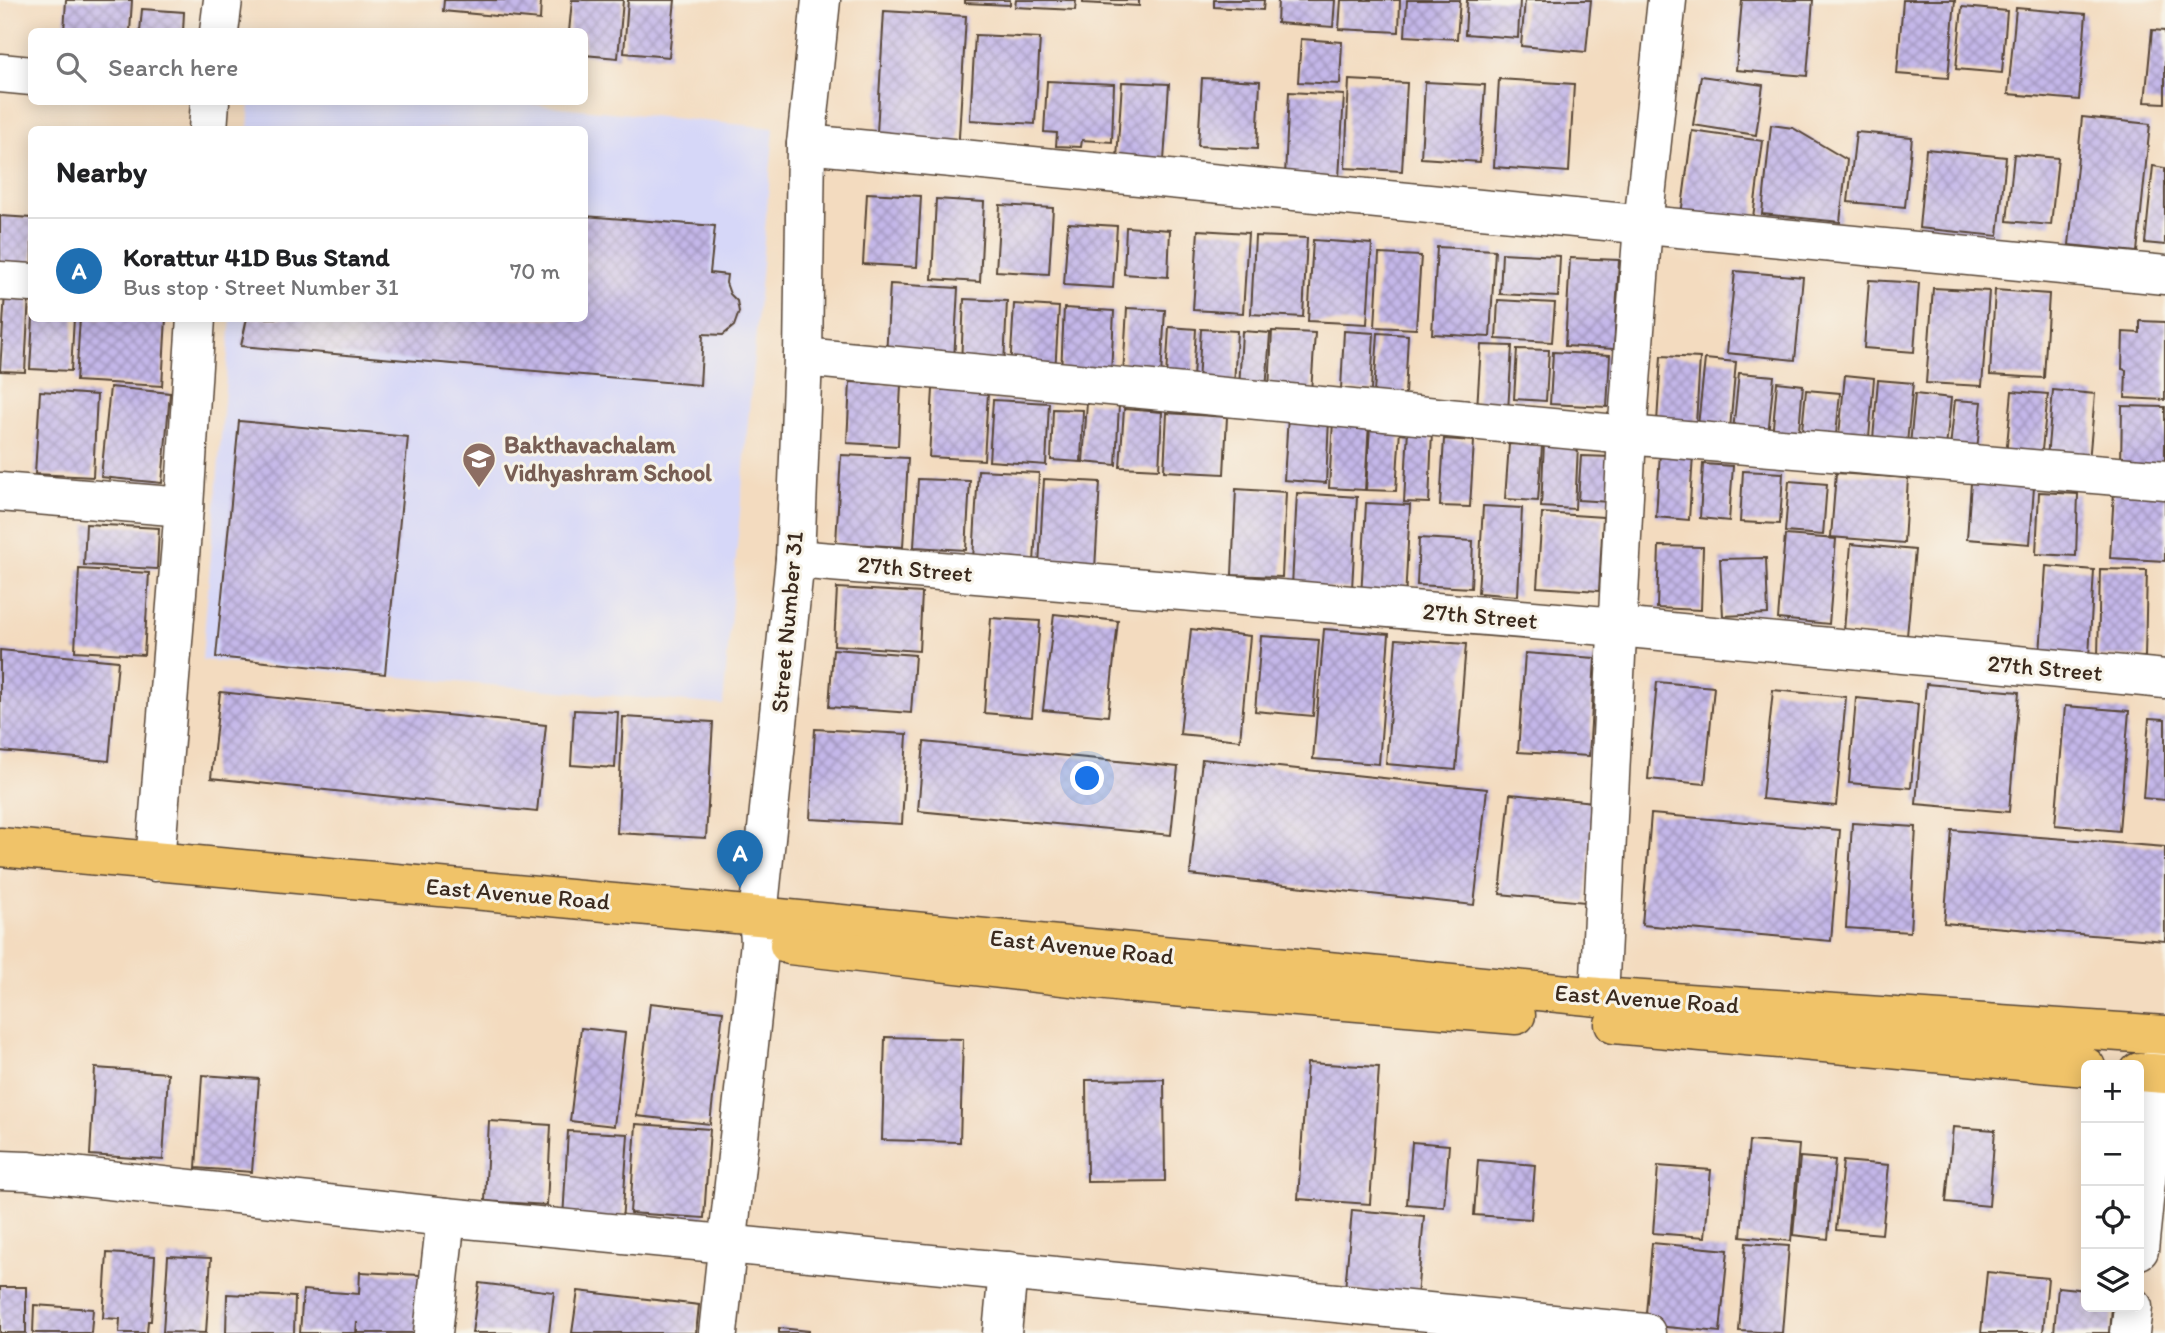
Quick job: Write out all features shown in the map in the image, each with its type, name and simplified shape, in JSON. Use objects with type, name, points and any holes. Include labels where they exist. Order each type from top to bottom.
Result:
[{"type":"main road","name":"East Avenue Road","points":[[0,847],[759,929],[1124,983],[2081,1067]]},
{"type":"main road","name":"East Avenue Road","points":[[0,874],[759,929],[1599,997],[2165,1035]]},
{"type":"street","points":[[220,28],[223,0]]},
{"type":"street","name":"Street Number 31","points":[[718,1333],[795,559],[803,357],[806,144],[821,0]]},
{"type":"street","points":[[1599,997],[1627,435],[1643,225],[1667,0]]},
{"type":"street","points":[[0,73],[28,76]]},
{"type":"street","points":[[208,126],[210,105]]},
{"type":"street","points":[[806,144],[2165,275]]},
{"type":"street","points":[[0,281],[28,283]]},
{"type":"street","points":[[155,862],[184,507],[196,322]]},
{"type":"street","points":[[803,357],[1627,435],[2165,480]]},
{"type":"street","points":[[0,492],[184,507]]},
{"type":"street","name":"27th Street","points":[[795,559],[1618,627],[2165,679]]},
{"type":"street","points":[[2139,1249],[2156,1067]]},
{"type":"street","points":[[0,1170],[446,1217],[1646,1333]]},
{"type":"street","points":[[433,1333],[446,1217]]},
{"type":"street","points":[[1002,1333],[1008,1271]]},
{"type":"street","points":[[2130,1333],[2132,1312]]},
{"type":"shaded area","name":"Bakthavachalam Vidhyashram School","points":[[250,105],[539,105],[774,128],[723,705],[202,660],[231,322],[588,322],[588,126],[248,126]]},
{"type":"building","points":[[66,0],[132,0],[130,28],[64,28]]},
{"type":"building","points":[[444,0],[541,0],[540,20],[443,11]]},
{"type":"building","points":[[572,0],[623,0],[618,58],[588,55],[588,28],[569,28]]},
{"type":"building","points":[[628,0],[675,0],[669,57],[624,53]]},
{"type":"building","points":[[965,0],[1010,0],[1010,5],[965,3]]},
{"type":"building","points":[[1016,0],[1076,0],[1075,10],[1015,7]]},
{"type":"building","points":[[1083,0],[1139,0],[1139,6],[1083,3]]},
{"type":"building","points":[[1214,0],[1264,0],[1263,10],[1214,7]]},
{"type":"building","points":[[1278,0],[1335,0],[1333,27],[1277,23]]},
{"type":"building","points":[[1341,0],[1400,0],[1399,32],[1339,29]]},
{"type":"building","points":[[1407,0],[1460,0],[1457,39],[1405,36]]},
{"type":"building","points":[[1467,0],[1520,0],[1518,38],[1465,34]]},
{"type":"building","points":[[1525,0],[1591,0],[1586,52],[1521,46]]},
{"type":"building","points":[[1742,0],[1813,0],[1807,76],[1736,70]]},
{"type":"building","points":[[1903,0],[1955,0],[1948,78],[1897,74]]},
{"type":"building","points":[[1962,7],[2007,11],[2002,73],[1956,69]]},
{"type":"building","points":[[2016,8],[2086,14],[2079,100],[2008,94]]},
{"type":"building","points":[[142,9],[184,12],[183,28],[140,28]]},
{"type":"building","points":[[884,11],[966,16],[958,154],[876,150]]},
{"type":"building","points":[[2152,30],[2165,31],[2165,103],[2145,102]]},
{"type":"building","points":[[975,35],[1040,38],[1035,124],[970,120]]},
{"type":"building","points":[[1301,39],[1342,42],[1340,84],[1298,82]]},
{"type":"building","points":[[1701,76],[1763,85],[1756,135],[1693,125]]},
{"type":"building","points":[[1202,78],[1260,81],[1257,149],[1198,146]]},
{"type":"building","points":[[1499,79],[1574,84],[1569,172],[1494,167]]},
{"type":"building","points":[[1349,80],[1407,83],[1402,171],[1345,168]]},
{"type":"building","points":[[1047,81],[1114,84],[1112,142],[1082,140],[1081,147],[1056,146],[1057,133],[1044,132]]},
{"type":"building","points":[[1122,82],[1169,84],[1164,161],[1117,159]]},
{"type":"building","points":[[1425,82],[1485,85],[1480,162],[1421,158]]},
{"type":"building","points":[[1289,92],[1344,95],[1339,178],[1285,176]]},
{"type":"building","points":[[2082,117],[2150,124],[2137,252],[2069,245]]},
{"type":"building","points":[[1771,125],[1793,128],[1847,160],[1840,222],[1762,214]]},
{"type":"building","points":[[1692,131],[1763,141],[1752,225],[1681,215]]},
{"type":"building","points":[[1856,132],[1912,137],[1905,207],[1848,202]]},
{"type":"building","points":[[1926,149],[2006,157],[1998,236],[1919,228]]},
{"type":"building","points":[[2014,154],[2058,158],[2051,225],[2007,221]]},
{"type":"building","points":[[2153,166],[2165,168],[2165,245],[2145,243]]},
{"type":"building","points":[[867,193],[921,196],[917,267],[863,264]]},
{"type":"building","points":[[936,199],[984,202],[980,282],[932,279]]},
{"type":"building","points":[[1000,205],[1053,208],[1049,274],[996,271]]},
{"type":"building","points":[[0,216],[28,218],[28,276],[0,275]]},
{"type":"building","points":[[588,216],[715,226],[710,273],[727,275],[726,283],[730,294],[737,301],[739,312],[734,326],[723,335],[703,334],[700,385],[241,346],[246,322],[588,322]]},
{"type":"building","points":[[1068,223],[1117,226],[1113,288],[1064,285]]},
{"type":"building","points":[[1126,227],[1170,230],[1168,277],[1124,274]]},
{"type":"building","points":[[1198,230],[1248,233],[1243,313],[1193,310]]},
{"type":"building","points":[[1255,236],[1307,238],[1303,317],[1251,314]]},
{"type":"building","points":[[1313,240],[1372,244],[1367,324],[1308,321]]},
{"type":"building","points":[[1437,247],[1495,250],[1490,337],[1432,334]]},
{"type":"building","points":[[1502,253],[1560,256],[1558,297],[1500,294]]},
{"type":"building","points":[[1379,254],[1421,256],[1416,329],[1375,327]]},
{"type":"building","points":[[1570,258],[1619,260],[1614,349],[1565,346]]},
{"type":"building","points":[[1735,271],[1803,277],[1795,360],[1727,353]]},
{"type":"building","points":[[1869,280],[1919,283],[1914,352],[1864,348]]},
{"type":"building","points":[[890,284],[958,288],[954,360],[886,356]]},
{"type":"building","points":[[1933,288],[1989,291],[1982,386],[1926,383]]},
{"type":"building","points":[[1995,290],[2049,294],[2044,378],[1990,375]]},
{"type":"building","points":[[5,293],[28,295],[25,372],[0,371]]},
{"type":"building","points":[[964,299],[1007,301],[1004,365],[961,363]]},
{"type":"building","points":[[1498,300],[1555,303],[1552,342],[1496,339]]},
{"type":"building","points":[[1014,304],[1059,307],[1055,372],[1010,370]]},
{"type":"building","points":[[1064,308],[1114,311],[1111,375],[1061,372]]},
{"type":"building","points":[[1127,308],[1165,310],[1161,376],[1123,375]]},
{"type":"building","points":[[2140,321],[2165,322],[2165,400],[2125,398],[2126,370],[2122,369],[2123,332],[2140,333]]},
{"type":"building","points":[[33,322],[74,322],[71,371],[30,369]]},
{"type":"building","points":[[80,322],[166,322],[162,386],[76,381]]},
{"type":"building","points":[[1169,327],[1196,329],[1193,378],[1166,377]]},
{"type":"building","points":[[1201,329],[1237,331],[1234,386],[1198,385]]},
{"type":"building","points":[[1242,331],[1270,333],[1266,391],[1239,390]]},
{"type":"building","points":[[1272,331],[1315,333],[1311,392],[1269,390]]},
{"type":"building","points":[[1344,331],[1374,333],[1371,391],[1341,389]]},
{"type":"building","points":[[1378,333],[1408,335],[1405,395],[1374,393]]},
{"type":"building","points":[[1481,345],[1512,346],[1508,411],[1477,409]]},
{"type":"building","points":[[1517,349],[1549,350],[1546,401],[1514,399]]},
{"type":"building","points":[[1553,352],[1610,355],[1607,407],[1550,404]]},
{"type":"building","points":[[1661,356],[1700,358],[1696,424],[1657,423]]},
{"type":"building","points":[[1705,359],[1736,362],[1730,429],[1698,426]]},
{"type":"building","points":[[1739,373],[1774,376],[1768,435],[1733,431]]},
{"type":"building","points":[[1845,375],[1874,378],[1869,438],[1839,435]]},
{"type":"building","points":[[1878,380],[1913,383],[1907,443],[1873,439]]},
{"type":"building","points":[[850,382],[901,385],[898,446],[847,443]]},
{"type":"building","points":[[1777,382],[1803,385],[1798,441],[1772,438]]},
{"type":"building","points":[[110,387],[170,393],[162,483],[101,477]]},
{"type":"building","points":[[933,389],[988,392],[984,460],[929,457]]},
{"type":"building","points":[[1806,390],[1840,393],[1836,435],[1802,431]]},
{"type":"building","points":[[2053,390],[2095,394],[2089,462],[2047,458]]},
{"type":"building","points":[[40,391],[97,395],[93,477],[35,474]]},
{"type":"building","points":[[2012,391],[2048,394],[2041,459],[2006,456]]},
{"type":"building","points":[[1915,394],[1951,398],[1946,448],[1910,445]]},
{"type":"building","points":[[993,400],[1049,403],[1046,465],[989,461]]},
{"type":"building","points":[[1955,400],[1982,402],[1977,450],[1950,448]]},
{"type":"building","points":[[1087,402],[1119,404],[1116,465],[1083,462]]},
{"type":"building","points":[[2122,406],[2165,407],[2165,468],[2121,467]]},
{"type":"building","points":[[1053,409],[1083,410],[1081,462],[1051,460]]},
{"type":"building","points":[[1124,409],[1162,412],[1159,469],[1120,467]]},
{"type":"building","points":[[1167,413],[1227,417],[1224,474],[1164,471]]},
{"type":"building","points":[[1288,416],[1329,419],[1326,483],[1284,480]]},
{"type":"building","points":[[239,421],[408,437],[385,674],[216,657]]},
{"type":"building","points":[[1333,421],[1369,423],[1365,490],[1329,488]]},
{"type":"building","points":[[1370,427],[1400,429],[1396,491],[1366,490]]},
{"type":"building","points":[[1408,429],[1432,431],[1429,503],[1404,502]]},
{"type":"building","points":[[1444,439],[1474,441],[1470,507],[1440,506]]},
{"type":"building","points":[[1544,443],[1578,446],[1575,509],[1541,507]]},
{"type":"building","points":[[1509,444],[1542,446],[1538,501],[1505,499]]},
{"type":"building","points":[[1660,452],[1693,454],[1689,520],[1656,517]]},
{"type":"building","points":[[841,455],[908,458],[903,547],[836,543]]},
{"type":"building","points":[[1581,456],[1612,457],[1610,502],[1578,500]]},
{"type":"building","points":[[1703,464],[1733,466],[1729,521],[1700,518]]},
{"type":"building","points":[[978,470],[1039,473],[1034,563],[973,560]]},
{"type":"building","points":[[1743,471],[1783,473],[1780,524],[1740,522]]},
{"type":"building","points":[[1836,473],[1908,478],[1904,543],[1831,537]]},
{"type":"building","points":[[918,479],[970,481],[966,550],[914,547]]},
{"type":"building","points":[[1044,479],[1100,482],[1095,569],[1039,566]]},
{"type":"building","points":[[1789,481],[1827,484],[1823,535],[1785,532]]},
{"type":"building","points":[[1971,483],[2034,487],[2030,544],[1967,539]]},
{"type":"building","points":[[1236,489],[1286,492],[1282,577],[1232,575]]},
{"type":"building","points":[[2114,491],[2165,494],[2165,561],[2110,558]]},
{"type":"building","points":[[2039,492],[2078,494],[2076,556],[2036,554]]},
{"type":"building","points":[[1297,493],[1357,497],[1352,589],[1292,586]]},
{"type":"building","points":[[1366,503],[1410,505],[1405,600],[1361,598]]},
{"type":"building","points":[[1483,506],[1522,508],[1518,596],[1478,593]]},
{"type":"building","points":[[1542,513],[1603,517],[1599,591],[1537,587]]},
{"type":"building","points":[[86,524],[159,528],[157,569],[84,565]]},
{"type":"building","points":[[1785,535],[1836,539],[1829,624],[1778,619]]},
{"type":"building","points":[[1419,538],[1473,541],[1471,588],[1417,585]]},
{"type":"building","points":[[1851,544],[1915,550],[1907,636],[1844,631]]},
{"type":"building","points":[[1659,546],[1703,547],[1701,610],[1657,608]]},
{"type":"building","points":[[1766,558],[1768,614],[1723,616],[1720,559]]},
{"type":"building","points":[[2046,566],[2094,570],[2089,657],[2040,654]]},
{"type":"building","points":[[79,569],[149,573],[144,655],[75,651]]},
{"type":"building","points":[[2100,569],[2147,570],[2145,657],[2098,656]]},
{"type":"building","points":[[837,588],[922,593],[919,651],[834,645]]},
{"type":"building","points":[[1054,614],[1118,621],[1108,716],[1043,710]]},
{"type":"building","points":[[991,618],[1040,621],[1032,717],[984,713]]},
{"type":"building","points":[[1191,629],[1250,636],[1240,740],[1180,734]]},
{"type":"building","points":[[1324,629],[1389,634],[1379,764],[1313,759]]},
{"type":"building","points":[[1261,636],[1319,640],[1313,716],[1255,711]]},
{"type":"building","points":[[1396,639],[1466,644],[1456,770],[1386,764]]},
{"type":"building","points":[[833,649],[915,655],[911,713],[829,707]]},
{"type":"building","points":[[0,650],[118,661],[109,761],[0,751]]},
{"type":"building","points":[[1525,653],[1595,658],[1589,756],[1518,752]]},
{"type":"building","points":[[1657,682],[1714,687],[1705,784],[1648,779]]},
{"type":"building","points":[[1926,684],[2019,692],[2009,812],[1916,804]]},
{"type":"building","points":[[1773,690],[1846,697],[1836,806],[1762,799]]},
{"type":"building","points":[[220,692],[546,725],[537,812],[211,778]]},
{"type":"building","points":[[1856,698],[1918,704],[1911,788],[1849,783]]},
{"type":"building","points":[[2065,706],[2129,711],[2119,831],[2055,825]]},
{"type":"building","points":[[574,710],[618,712],[615,768],[571,765]]},
{"type":"building","points":[[623,717],[713,722],[706,838],[617,833]]},
{"type":"building","points":[[2149,718],[2165,719],[2165,800],[2143,798]]},
{"type":"building","points":[[815,729],[907,734],[902,824],[810,819]]},
{"type":"building","points":[[924,742],[1178,767],[1171,835],[918,811]]},
{"type":"building","points":[[1202,759],[1487,789],[1474,905],[1190,875]]},
{"type":"building","points":[[1510,794],[1594,802],[1585,902],[1500,894]]},
{"type":"building","points":[[1651,814],[1840,830],[1831,941],[1642,925]]},
{"type":"building","points":[[1852,823],[1916,827],[1910,932],[1846,928]]},
{"type":"building","points":[[1952,830],[2165,847],[2165,941],[1944,923]]},
{"type":"building","points":[[650,1003],[723,1011],[710,1124],[637,1116]]},
{"type":"building","points":[[581,1028],[625,1033],[614,1126],[570,1121]]},
{"type":"building","points":[[885,1037],[963,1039],[960,1142],[882,1140]]},
{"type":"building","points":[[1307,1063],[1379,1067],[1370,1204],[1298,1199]]},
{"type":"building","points":[[95,1068],[168,1073],[163,1160],[90,1155]]},
{"type":"building","points":[[202,1075],[259,1079],[252,1172],[196,1168]]},
{"type":"building","points":[[1164,1079],[1165,1181],[1087,1182],[1086,1080]]},
{"type":"building","points":[[489,1121],[551,1125],[547,1205],[485,1201]]},
{"type":"building","points":[[636,1124],[710,1129],[704,1218],[630,1213]]},
{"type":"building","points":[[1953,1127],[1995,1130],[1989,1206],[1946,1202]]},
{"type":"building","points":[[568,1131],[628,1134],[622,1223],[563,1219]]},
{"type":"building","points":[[1749,1141],[1799,1145],[1791,1241],[1741,1236]]},
{"type":"building","points":[[1412,1142],[1449,1145],[1444,1207],[1407,1204]]},
{"type":"building","points":[[1800,1157],[1835,1160],[1828,1239],[1793,1235]]},
{"type":"building","points":[[1478,1160],[1535,1165],[1531,1219],[1474,1215]]},
{"type":"building","points":[[1843,1161],[1889,1165],[1882,1234],[1836,1230]]},
{"type":"building","points":[[1658,1166],[1711,1170],[1705,1237],[1653,1233]]},
{"type":"building","points":[[1352,1210],[1424,1216],[1417,1297],[1345,1290]]},
{"type":"building","points":[[1652,1243],[1728,1250],[1720,1332],[1645,1325]]},
{"type":"building","points":[[1746,1243],[1789,1246],[1782,1333],[1739,1331]]},
{"type":"building","points":[[107,1253],[155,1256],[151,1321],[148,1321],[147,1333],[119,1333],[120,1319],[103,1318]]},
{"type":"building","points":[[168,1256],[211,1258],[206,1333],[163,1332]]},
{"type":"building","points":[[360,1272],[420,1275],[417,1333],[357,1333],[357,1322],[356,1333],[300,1333],[303,1290],[359,1294]]},
{"type":"building","points":[[1987,1272],[2048,1278],[2043,1333],[1981,1333]]},
{"type":"building","points":[[479,1283],[554,1292],[549,1333],[472,1333]]},
{"type":"building","points":[[0,1287],[26,1287],[26,1333],[0,1333]]},
{"type":"building","points":[[2058,1287],[2081,1289],[2081,1312],[2112,1312],[2110,1333],[2054,1333]]},
{"type":"building","points":[[578,1291],[699,1305],[696,1333],[572,1333]]},
{"type":"building","points":[[227,1294],[295,1297],[294,1333],[226,1333]]},
{"type":"building","points":[[34,1305],[93,1309],[91,1333],[33,1333]]},
{"type":"building","points":[[779,1328],[809,1331],[809,1333],[779,1333]]},
{"type":"place","name":"Bakthavachalam Vidhyashram School","points":[[479,489]]},
{"type":"place","name":"Korattur 41D Bus Stand","points":[[740,888]]}]
